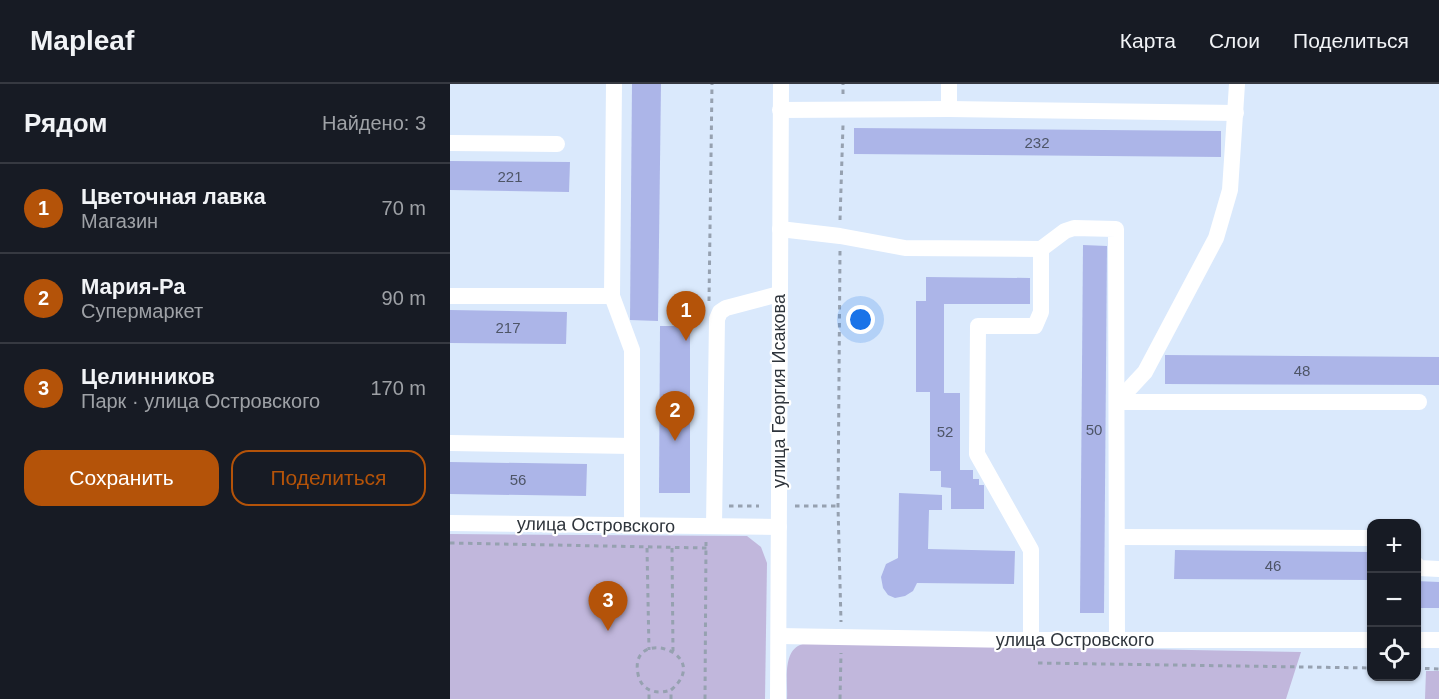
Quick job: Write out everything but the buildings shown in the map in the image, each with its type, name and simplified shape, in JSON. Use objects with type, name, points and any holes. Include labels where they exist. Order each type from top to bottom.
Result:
[{"type":"street","points":[[614,84],[612,296],[632,350],[632,526]]},
{"type":"street","name":"улица Георгия Исакова","points":[[778,699],[781,84]]},
{"type":"street","points":[[949,84],[949,109]]},
{"type":"street","points":[[1117,402],[1145,372],[1216,238],[1230,189],[1237,84]]},
{"type":"street","points":[[780,110],[1236,112]]},
{"type":"street","points":[[450,143],[557,144]]},
{"type":"street","points":[[780,229],[840,236],[905,248],[1041,249],[1065,231],[1074,228],[1116,229],[1117,640]]},
{"type":"street","points":[[1031,640],[1031,550],[977,454],[978,326],[1035,326],[1041,312],[1041,249]]},
{"type":"street","points":[[710,526],[714,506],[717,319],[720,312],[726,308],[779,294]]},
{"type":"street","points":[[450,296],[612,296]]},
{"type":"street","points":[[1117,402],[1419,402]]},
{"type":"street","points":[[450,443],[632,446]]},
{"type":"street","name":"улица Островского","points":[[450,523],[779,527]]},
{"type":"street","points":[[1117,537],[1367,538]]},
{"type":"street","points":[[1421,568],[1439,569]]},
{"type":"street","name":"улица Островского","points":[[779,636],[1031,640],[1367,640]]},
{"type":"street","points":[[1421,640],[1439,640]]},
{"type":"path","points":[[709,306],[712,84]]},
{"type":"path","points":[[841,622],[838,506],[843,84]]},
{"type":"path","points":[[714,506],[759,506]]},
{"type":"path","points":[[793,506],[838,506]]},
{"type":"path","points":[[705,699],[706,548],[710,526]]},
{"type":"path","points":[[450,543],[706,548]]},
{"type":"path","points":[[647,548],[648,650]]},
{"type":"path","points":[[672,548],[673,651]]},
{"type":"path","points":[[659,647],[673,651],[678,656],[683,670],[677,685],[671,690],[656,692],[649,690],[643,685],[637,671],[640,657],[648,650],[659,647]]},
{"type":"path","points":[[840,699],[841,649]]},
{"type":"path","points":[[1038,663],[1367,668]]},
{"type":"path","points":[[1421,668],[1439,669]]},
{"type":"path","points":[[649,690],[649,699]]},
{"type":"path","points":[[671,690],[671,699]]},
{"type":"shaded area","points":[[450,534],[747,536],[761,547],[767,563],[765,699],[450,699]]},
{"type":"shaded area","points":[[803,644],[1301,652],[1286,699],[787,699],[788,661],[794,649]]},
{"type":"shaded area","points":[[1426,671],[1439,671],[1439,699],[1425,699]]},
{"type":"place","name":"Цветочная лавка","points":[[686,341]]},
{"type":"place","name":"Мария-Ра","points":[[675,441]]},
{"type":"place","name":"Целинников","points":[[608,631]]}]
